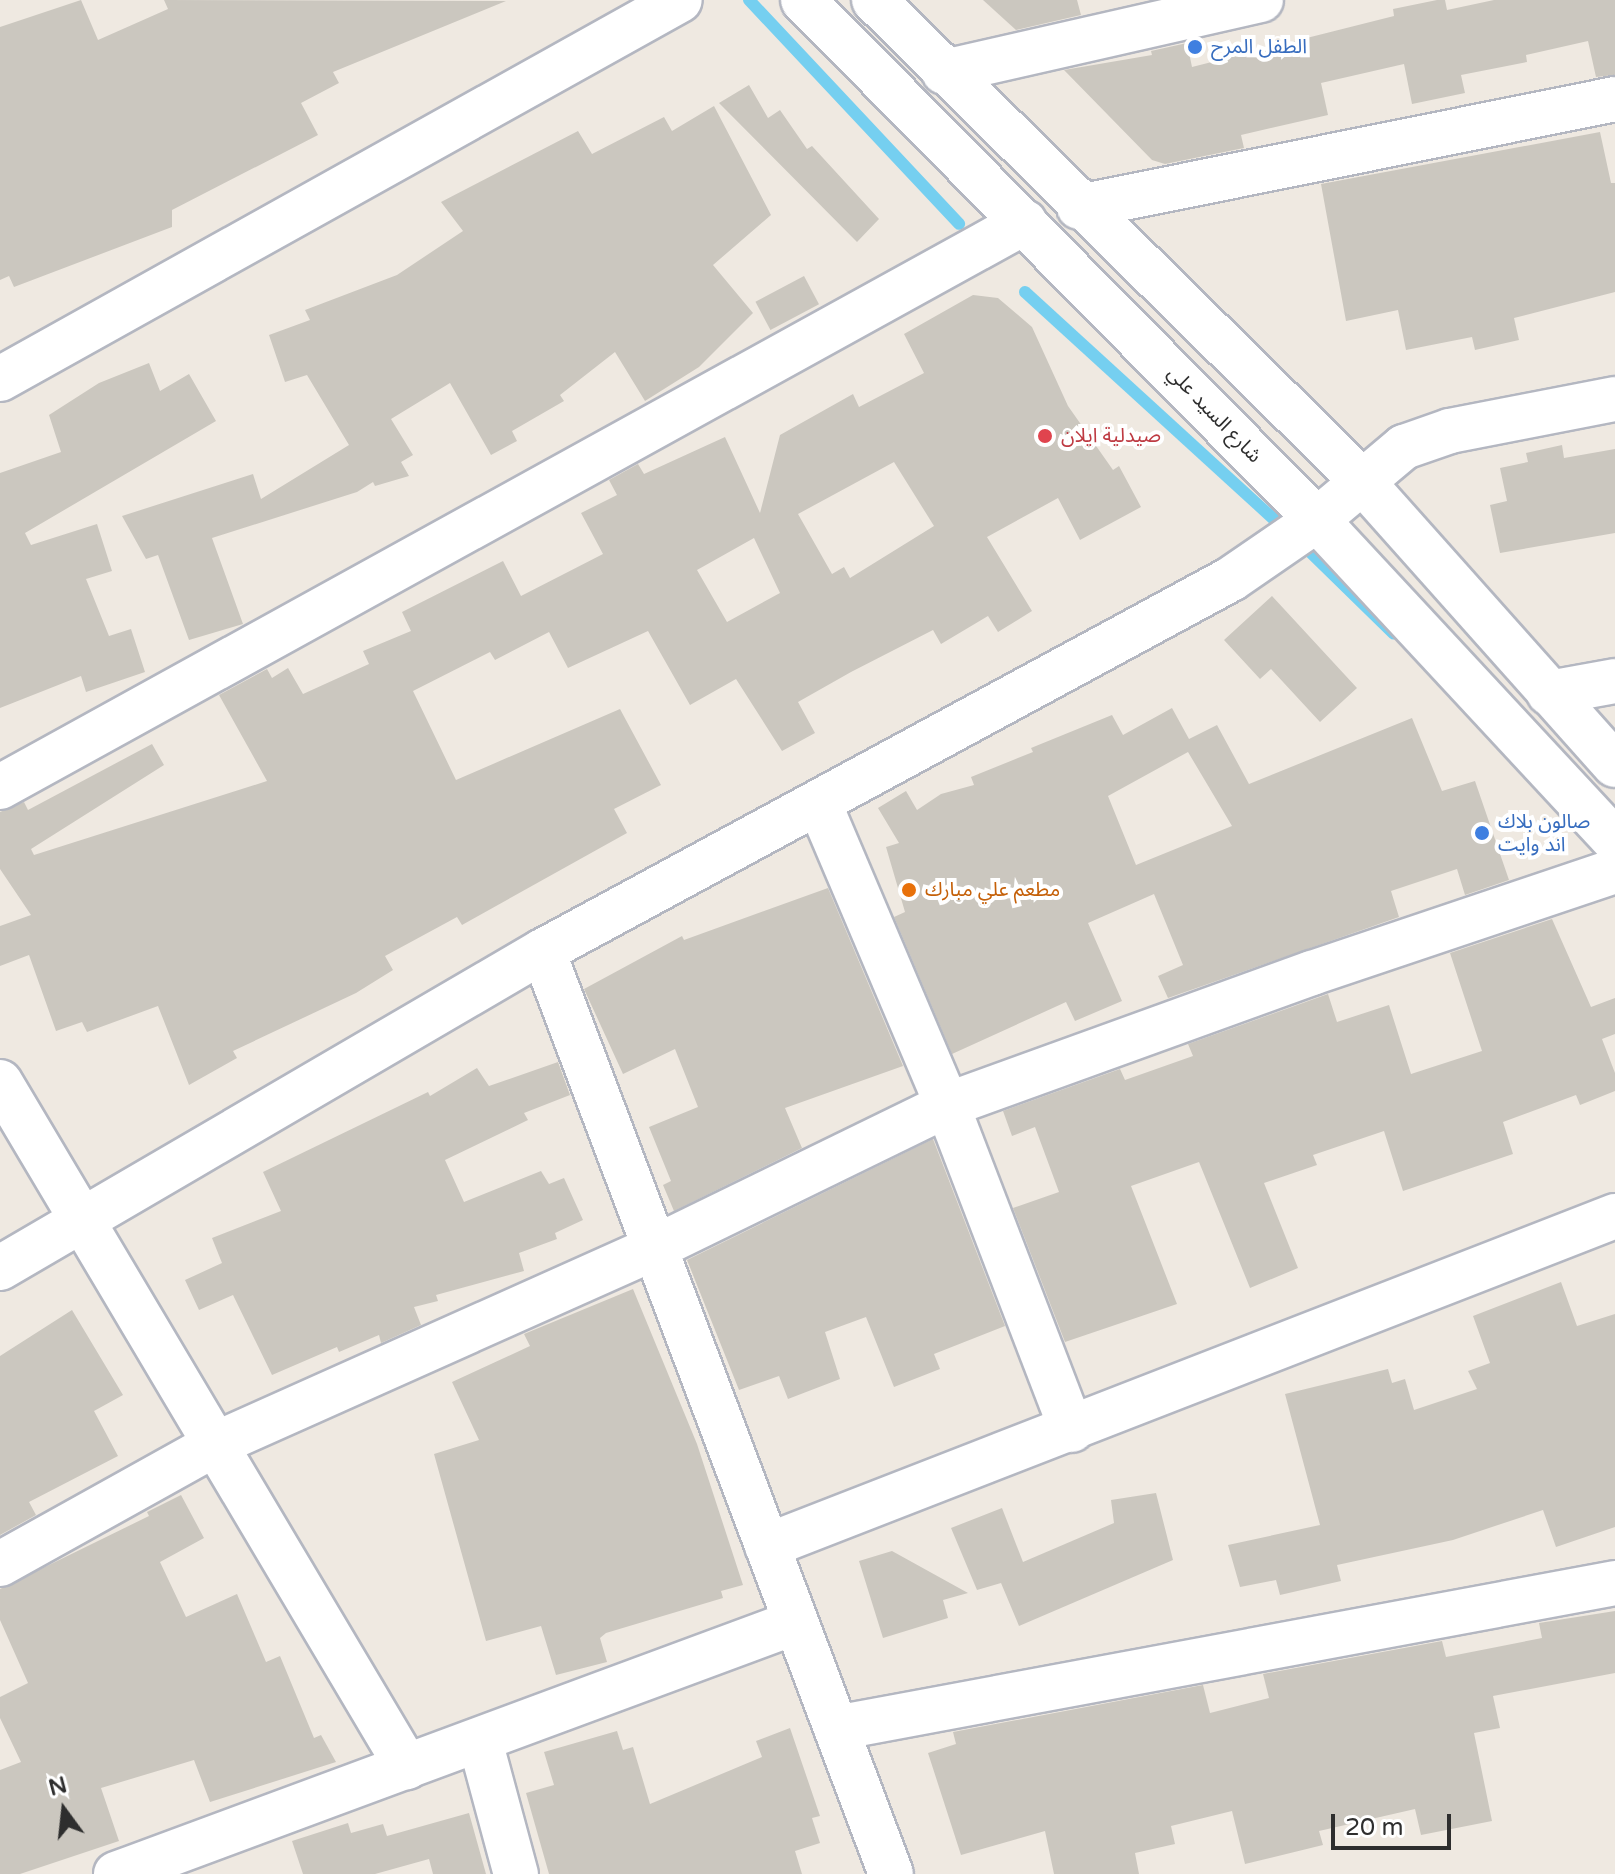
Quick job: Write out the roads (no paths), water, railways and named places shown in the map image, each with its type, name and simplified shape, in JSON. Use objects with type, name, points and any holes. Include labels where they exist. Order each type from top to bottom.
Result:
[{"type":"street","points":[[0,379],[680,0]]},
{"type":"street","name":"شارع السيد علي","points":[[803,0],[1317,520],[1615,841]]},
{"type":"street","points":[[874,0],[1079,207],[1360,479],[1615,765]]},
{"type":"street","points":[[944,72],[1261,0]]},
{"type":"street","points":[[1079,207],[1615,99]]},
{"type":"street","points":[[0,787],[1025,222]]},
{"type":"street","points":[[0,1268],[543,951],[1117,645],[1231,579],[1317,520],[1360,479],[1404,447],[1450,431],[1615,399]]},
{"type":"street","points":[[1549,693],[1615,681]]},
{"type":"street","points":[[819,803],[947,1105],[1072,1430]]},
{"type":"street","points":[[0,1564],[216,1444],[652,1249],[947,1105],[1312,973],[1615,871]]},
{"type":"street","points":[[543,951],[652,1249],[891,1874]]},
{"type":"street","points":[[0,1082],[407,1767]]},
{"type":"street","points":[[767,1546],[1072,1430],[1615,1216]]},
{"type":"street","points":[[836,1728],[1615,1583]]},
{"type":"street","points":[[116,1874],[796,1622]]},
{"type":"street","points":[[480,1741],[516,1874]]},
{"type":"waterway","points":[[749,0],[959,224]]},
{"type":"waterway","points":[[1025,292],[1282,527]]},
{"type":"waterway","points":[[1305,547],[1394,634]]},
{"type":"place","name":"الطفل المرح","points":[[1195,47]]},
{"type":"place","name":"صيدلية ايلان","points":[[1045,436]]},
{"type":"place","name":"صالون بلاك اند وايت","points":[[1482,833]]},
{"type":"place","name":"مطعم علي مبارك","points":[[909,890]]}]
